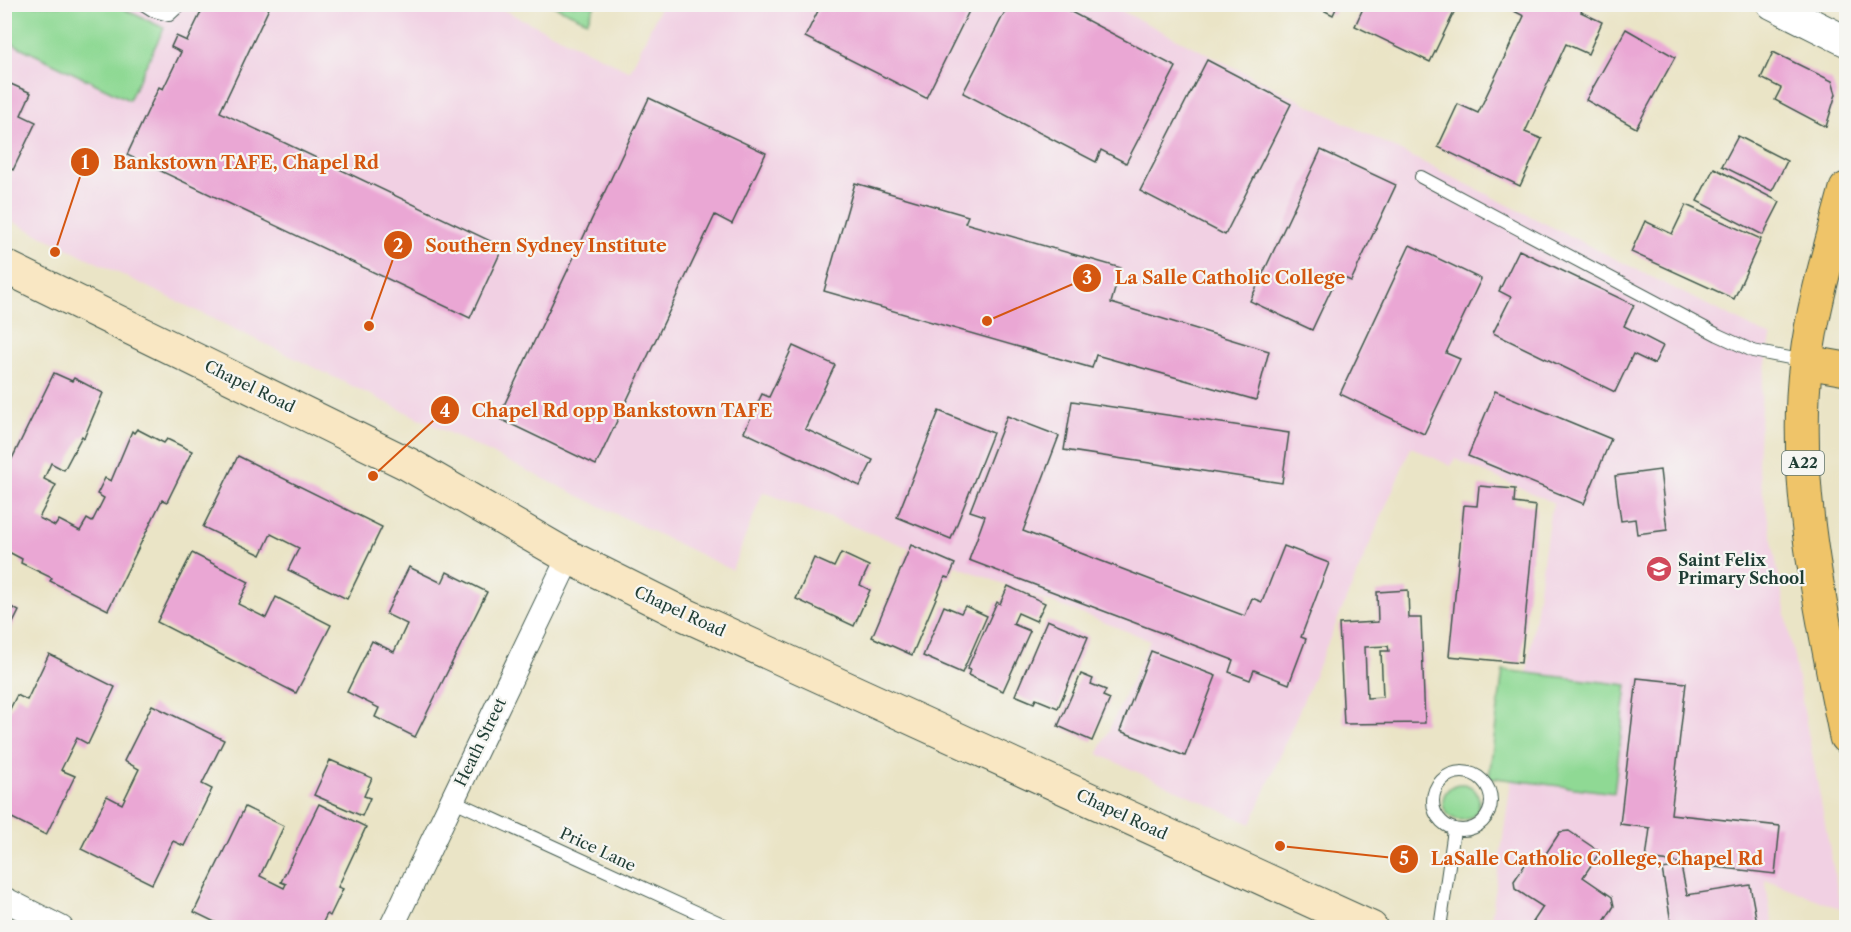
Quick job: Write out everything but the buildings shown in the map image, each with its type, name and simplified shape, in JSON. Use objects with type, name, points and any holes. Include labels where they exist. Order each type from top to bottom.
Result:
[{"type":"highway","name":"A22","points":[[1846,189],[1819,290],[1806,362],[1802,457],[1822,603],[1846,738]]},
{"type":"highway","points":[[1806,362],[1846,369]]},
{"type":"main road","name":"Chapel Road","points":[[4,266],[408,464],[569,557],[677,611],[1371,927]]},
{"type":"street","points":[[1772,4],[1846,41]]},
{"type":"street","name":"Heath Street","points":[[391,927],[569,557]]},
{"type":"street","points":[[4,899],[61,927]]},
{"type":"lane","points":[[143,4],[154,11],[169,15],[181,4]]},
{"type":"lane","points":[[1421,177],[1753,351],[1806,362]]},
{"type":"lane","points":[[1463,772],[1473,774],[1487,784],[1492,801],[1490,810],[1486,819],[1472,829],[1454,830],[1446,826],[1434,811],[1434,792],[1445,777],[1463,772]]},
{"type":"lane","name":"Price Lane","points":[[452,800],[731,927]]},
{"type":"lane","points":[[1440,927],[1454,830]]},
{"type":"shaded area","points":[[4,5],[493,5],[630,71],[661,5],[1110,5],[1771,337],[1762,386],[1758,465],[1841,909],[1765,879],[1773,927],[1490,927],[1550,513],[1554,503],[1455,459],[1451,466],[1411,447],[1251,824],[1098,754],[1150,640],[763,492],[732,570],[5,218]]},
{"type":"green space","points":[[4,5],[115,5],[164,28],[129,100],[5,40]]},
{"type":"green space","points":[[552,5],[595,5],[587,21]]},
{"type":"green space","points":[[1503,670],[1627,685],[1614,793],[1489,777]]},
{"type":"green space","points":[[1461,784],[1474,789],[1479,802],[1474,815],[1461,820],[1448,815],[1443,802],[1448,789]]},
{"type":"place","name":"Bankstown TAFE, Chapel Rd","points":[[55,252]]},
{"type":"place","name":"La Salle Catholic College","points":[[987,321]]},
{"type":"place","name":"Southern Sydney Institute","points":[[369,326]]},
{"type":"place","name":"Chapel Rd opp Bankstown TAFE","points":[[373,476]]},
{"type":"place","name":"Saint Felix Primary School","points":[[1659,569]]},
{"type":"place","name":"LaSalle Catholic College, Chapel Rd","points":[[1280,846]]}]
